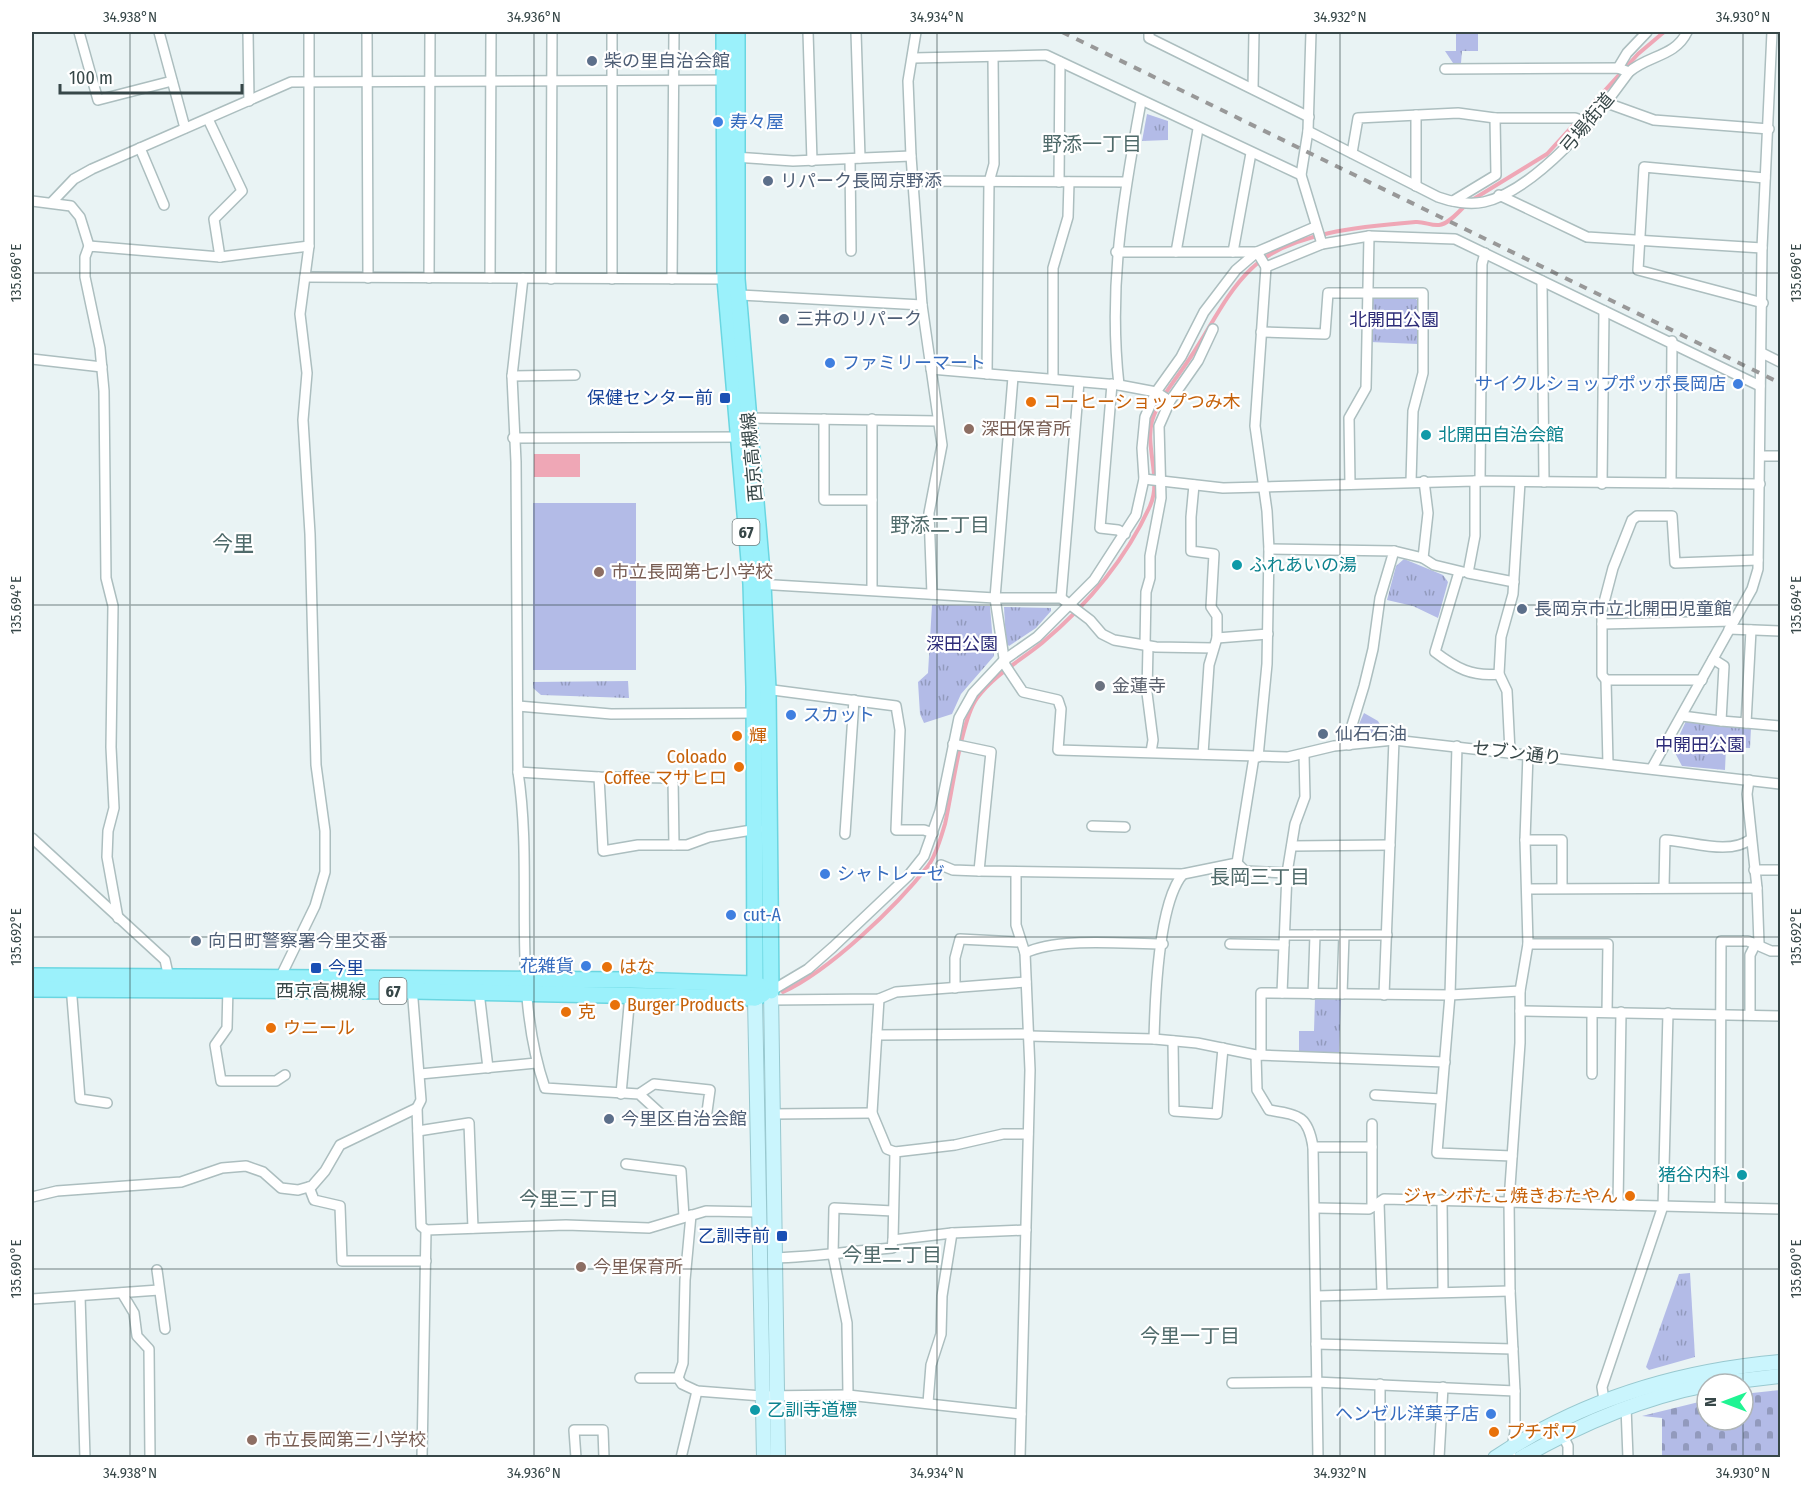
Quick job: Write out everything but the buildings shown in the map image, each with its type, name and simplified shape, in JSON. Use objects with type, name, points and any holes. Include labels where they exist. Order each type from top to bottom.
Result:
[{"type":"main road","name":"西京高槻線","points":[[724,32],[731,80]]},
{"type":"main road","name":"西京高槻線","points":[[32,976],[71,983],[412,985],[755,991],[771,995],[763,829],[757,584],[731,279],[731,80],[737,32]]},
{"type":"main road","name":"西京高槻線","points":[[731,279],[740,295],[742,418]]},
{"type":"main road","name":"西京高槻線","points":[[755,991],[763,829]]},
{"type":"main road","name":"西京高槻線","points":[[32,989],[71,983],[169,978],[228,984],[279,980],[412,985],[480,992],[525,987],[630,995],[755,991]]},
{"type":"street","points":[[79,32],[98,100],[172,81]]},
{"type":"street","points":[[159,32],[185,128]]},
{"type":"street","points":[[248,32],[249,101]]},
{"type":"street","points":[[279,980],[315,906],[325,872],[325,831],[316,765],[310,534],[303,420],[308,372],[300,314],[302,284],[309,246],[309,32]]},
{"type":"street","points":[[368,32],[368,278]]},
{"type":"street","points":[[429,278],[430,32]]},
{"type":"street","points":[[490,278],[491,32]]},
{"type":"street","points":[[551,279],[552,32]]},
{"type":"street","points":[[612,32],[612,279]]},
{"type":"street","points":[[672,279],[674,32]]},
{"type":"street","points":[[807,32],[812,161]]},
{"type":"street","points":[[851,251],[855,158],[856,32]]},
{"type":"street","points":[[916,32],[908,81],[911,156],[922,305],[942,445],[929,513],[932,594]]},
{"type":"street","points":[[1149,32],[1149,38],[1309,117]]},
{"type":"street","points":[[1253,88],[1254,32]]},
{"type":"street","points":[[1311,32],[1309,117],[1301,175],[1318,236]]},
{"type":"street","points":[[1618,68],[1627,53],[1647,32]]},
{"type":"street","name":"弓場街道","points":[[1453,201],[1476,202],[1500,195],[1535,175],[1557,158],[1638,63],[1671,52],[1687,32]]},
{"type":"street","points":[[1652,768],[1752,589],[1758,560],[1762,248],[1772,32]]},
{"type":"street","points":[[913,58],[1046,55],[1198,129],[1301,175]]},
{"type":"street","points":[[987,374],[989,182],[994,164],[993,57]]},
{"type":"street","points":[[1053,380],[1053,268],[1068,217],[1064,182],[1060,62]]},
{"type":"street","points":[[1445,69],[1618,68],[1629,72]]},
{"type":"street","points":[[52,202],[74,179],[291,82],[731,80]]},
{"type":"street","points":[[1125,534],[1118,530],[1100,528],[1115,384],[1113,339],[1116,252],[1141,102]]},
{"type":"street","points":[[1604,102],[1654,120],[1769,129]]},
{"type":"street","points":[[1353,153],[1358,118],[1458,113],[1495,118],[1575,118],[1587,122]]},
{"type":"street","points":[[1416,115],[1416,186]]},
{"type":"street","points":[[1308,131],[1438,197],[1453,201],[1496,175],[1495,118]]},
{"type":"street","points":[[208,119],[242,191],[214,219],[220,257]]},
{"type":"street","points":[[1176,252],[1198,129]]},
{"type":"street","points":[[140,148],[164,205]]},
{"type":"street","points":[[1233,252],[1251,153]]},
{"type":"street","points":[[731,157],[812,161],[911,156]]},
{"type":"street","points":[[1763,303],[1638,270],[1644,167],[1766,178]]},
{"type":"street","points":[[914,181],[1126,182]]},
{"type":"street","points":[[1500,195],[1587,237],[1762,248]]},
{"type":"street","points":[[32,201],[71,206],[76,211],[89,246],[85,257],[85,277],[102,367],[106,578],[113,606],[111,747],[114,808],[108,831],[107,857],[118,918]]},
{"type":"street","points":[[1116,252],[1233,252],[1262,260],[1318,236]]},
{"type":"street","points":[[771,995],[808,969],[870,914],[924,856],[933,833],[959,718],[973,693],[1037,637],[1075,609],[1137,515],[1152,480],[1163,396],[1204,312],[1236,270],[1318,236],[1455,239],[1672,341],[1760,386]]},
{"type":"street","points":[[1350,484],[1349,418],[1366,388],[1369,236]]},
{"type":"street","points":[[89,246],[220,257],[309,246]]},
{"type":"street","points":[[1485,253],[1482,264],[1476,536],[1435,652],[1455,668],[1471,674],[1499,674]]},
{"type":"street","points":[[1237,863],[1256,757],[1268,634],[1267,510],[1255,426],[1261,332],[1262,260]]},
{"type":"street","points":[[305,277],[731,279]]},
{"type":"street","points":[[523,278],[512,376],[513,438],[516,462],[518,772],[524,810],[525,987],[536,1063],[545,1088],[639,1094],[654,1084],[710,1090],[706,1119],[662,1115],[639,1094]]},
{"type":"street","points":[[1542,281],[1544,482]]},
{"type":"street","points":[[1261,332],[1325,334],[1328,293],[1423,293],[1424,373],[1413,411],[1411,482]]},
{"type":"street","points":[[740,295],[922,305]]},
{"type":"street","points":[[1602,484],[1604,310]]},
{"type":"street","points":[[1151,752],[1153,740],[1147,693],[1146,592],[1150,578],[1150,556],[1159,515],[1152,480],[1142,448],[1145,417],[1198,361],[1213,329]]},
{"type":"street","points":[[1671,483],[1672,341]]},
{"type":"street","points":[[1762,353],[1780,362]]},
{"type":"street","points":[[32,359],[102,367]]},
{"type":"street","points":[[931,369],[1115,384],[1163,396]]},
{"type":"street","points":[[512,376],[575,375]]},
{"type":"street","points":[[1006,666],[995,598],[1014,377]]},
{"type":"street","points":[[1061,598],[1079,382]]},
{"type":"street","points":[[742,418],[938,420]]},
{"type":"street","points":[[824,419],[824,500],[872,500]]},
{"type":"street","points":[[872,419],[872,590]]},
{"type":"street","points":[[513,438],[744,437]]},
{"type":"street","points":[[1760,456],[1780,456]]},
{"type":"street","points":[[1152,480],[1223,488],[1424,481],[1760,484]]},
{"type":"street","points":[[1423,558],[1428,523],[1424,481]]},
{"type":"street","points":[[1510,753],[1507,691],[1499,674],[1501,637],[1514,582],[1520,482]]},
{"type":"street","points":[[1194,485],[1191,551],[1214,554],[1211,607],[1217,616],[1217,638],[1212,648],[1203,754]]},
{"type":"street","points":[[1608,764],[1606,680],[1602,675],[1602,610],[1613,568],[1632,520],[1637,516],[1672,516],[1675,564],[1758,560]]},
{"type":"street","points":[[1269,549],[1394,551],[1423,558],[1434,565],[1514,582]]},
{"type":"street","points":[[1349,744],[1349,735],[1373,649],[1380,598],[1394,551]]},
{"type":"street","points":[[757,584],[995,598],[1061,598],[1102,634],[1114,640],[1146,646],[1212,648]]},
{"type":"street","points":[[1602,624],[1732,625],[1751,630],[1780,631]]},
{"type":"street","points":[[1746,723],[1751,630]]},
{"type":"street","points":[[1217,638],[1268,634]]},
{"type":"street","points":[[1713,659],[1724,666],[1721,721]]},
{"type":"street","name":"セブン通り","points":[[1006,666],[1023,692],[1058,700],[1061,709],[1058,750],[1256,757],[1304,755],[1349,744],[1394,740],[1780,784]]},
{"type":"street","points":[[1606,680],[1702,680]]},
{"type":"street","points":[[761,688],[896,706],[900,730],[896,830],[924,830],[933,833]]},
{"type":"street","points":[[845,834],[854,700]]},
{"type":"street","points":[[518,706],[611,714],[761,713]]},
{"type":"street","points":[[1682,716],[1780,726]]},
{"type":"street","points":[[1384,995],[1394,740]]},
{"type":"street","points":[[953,744],[991,752],[979,871]]},
{"type":"street","points":[[1457,746],[1450,995],[1437,1153],[1512,1156]]},
{"type":"street","points":[[1511,1452],[1515,1391],[1510,1291],[1509,1201],[1520,991],[1528,944],[1525,840],[1527,754]]},
{"type":"street","points":[[1282,993],[1287,873],[1295,824],[1305,798],[1304,755]]},
{"type":"street","points":[[518,772],[599,777],[673,778],[674,845]]},
{"type":"street","points":[[599,777],[603,851],[638,846],[687,845],[709,837],[763,829]]},
{"type":"street","points":[[1749,780],[1750,839],[1757,888],[1757,944],[1750,955],[1750,1015]]},
{"type":"street","points":[[1092,826],[1125,827]]},
{"type":"street","points":[[32,838],[165,960],[169,978]]},
{"type":"street","points":[[1664,887],[1665,840],[1692,841],[1700,846],[1741,847],[1750,839]]},
{"type":"street","points":[[1525,840],[1562,840],[1562,888]]},
{"type":"street","points":[[1292,846],[1390,845]]},
{"type":"street","points":[[1237,863],[1245,871],[1287,873]]},
{"type":"street","points":[[941,865],[953,870],[979,871],[1183,874],[1237,863]]},
{"type":"street","points":[[1754,870],[1780,870]]},
{"type":"street","points":[[1016,872],[1016,925],[1025,953],[1029,1035],[1020,1458]]},
{"type":"street","points":[[1154,1039],[1162,944],[1168,906],[1173,889],[1183,874]]},
{"type":"street","points":[[1528,888],[1757,888]]},
{"type":"street","points":[[1230,944],[1284,940],[1315,934],[1387,935]]},
{"type":"street","points":[[1313,994],[1315,934]]},
{"type":"street","points":[[1342,994],[1344,934]]},
{"type":"street","points":[[955,988],[955,958],[960,939],[1020,942]]},
{"type":"street","points":[[1720,1207],[1721,941],[1748,941],[1770,951],[1780,951]]},
{"type":"street","points":[[1025,953],[1038,947],[1057,945],[1162,944]]},
{"type":"street","points":[[1528,944],[1608,944],[1607,1012]]},
{"type":"street","points":[[771,995],[879,999],[896,992],[1026,982]]},
{"type":"street","points":[[71,983],[80,1099],[107,1102]]},
{"type":"street","points":[[228,984],[227,1028],[215,1045],[221,1082],[276,1082],[285,1075]]},
{"type":"street","points":[[412,985],[421,1100],[417,1108],[421,1226],[426,1230],[566,1225],[649,1228],[706,1211],[758,1212]]},
{"type":"street","points":[[755,991],[764,1458]]},
{"type":"street","points":[[1318,1458],[1315,1382],[1316,1208],[1313,1147],[1305,1120],[1297,1114],[1269,1110],[1257,1090],[1261,993],[1450,995],[1520,991]]},
{"type":"street","points":[[480,992],[488,1068]]},
{"type":"street","points":[[621,1094],[630,995]]},
{"type":"street","points":[[771,995],[778,1458]]},
{"type":"street","points":[[879,999],[872,1113],[887,1149],[895,1152],[955,1145],[1003,1134],[1028,1134]]},
{"type":"street","points":[[1520,1011],[1780,1016]]},
{"type":"street","points":[[1592,1012],[1592,1074]]},
{"type":"street","points":[[1618,1205],[1621,1012]]},
{"type":"street","points":[[1604,1400],[1602,1387],[1663,1206],[1668,1013]]},
{"type":"street","points":[[877,1035],[1029,1035],[1154,1039],[1259,1055],[1445,1062]]},
{"type":"street","points":[[1173,1041],[1174,1111],[1217,1114],[1223,1048]]},
{"type":"street","points":[[420,1074],[536,1063]]},
{"type":"street","points":[[1375,1095],[1441,1099]]},
{"type":"street","points":[[32,1197],[57,1191],[181,1182],[222,1168],[246,1166],[263,1173],[281,1188],[298,1190],[309,1187],[325,1172],[340,1145],[417,1108]]},
{"type":"street","points":[[773,1114],[872,1113]]},
{"type":"street","points":[[418,1131],[469,1123],[473,1228]]},
{"type":"street","points":[[1372,1124],[1382,1293]]},
{"type":"street","points":[[1313,1147],[1372,1147]]},
{"type":"street","points":[[774,1258],[833,1255],[892,1248],[895,1152]]},
{"type":"street","points":[[626,1164],[681,1171],[688,1216],[683,1363],[678,1378]]},
{"type":"street","points":[[309,1187],[314,1200],[340,1206],[342,1261],[426,1261]]},
{"type":"street","points":[[1316,1208],[1376,1205],[1384,1199],[1780,1209]]},
{"type":"street","points":[[1442,1200],[1443,1292]]},
{"type":"street","points":[[848,1395],[847,1323],[833,1255],[834,1208],[893,1211]]},
{"type":"street","points":[[422,1458],[426,1230]]},
{"type":"street","points":[[894,1240],[952,1233],[1026,1230]]},
{"type":"street","points":[[928,1403],[931,1365],[941,1334],[942,1296],[952,1233]]},
{"type":"street","points":[[157,1270],[165,1329]]},
{"type":"street","points":[[32,1299],[159,1290]]},
{"type":"street","points":[[1316,1296],[1510,1291]]},
{"type":"street","points":[[122,1293],[134,1313],[137,1336],[149,1349],[150,1458]]},
{"type":"street","points":[[80,1296],[85,1458]]},
{"type":"street","points":[[1316,1344],[1513,1349]]},
{"type":"street","points":[[1495,1458],[1511,1452],[1557,1421],[1604,1400],[1682,1376],[1780,1362]]},
{"type":"street","points":[[1755,1379],[1780,1376]]},
{"type":"street","points":[[640,1378],[678,1378]]},
{"type":"street","points":[[678,1378],[682,1384],[697,1391],[762,1395],[848,1395],[1021,1414]]},
{"type":"street","points":[[1232,1383],[1315,1382],[1515,1391]]},
{"type":"street","points":[[1380,1384],[1380,1458]]},
{"type":"street","points":[[1439,1458],[1443,1387]]},
{"type":"street","points":[[1521,1458],[1562,1434],[1626,1407],[1695,1388]]},
{"type":"street","points":[[681,1458],[697,1391]]},
{"type":"street","points":[[1626,1407],[1628,1458]]},
{"type":"street","points":[[576,1458],[574,1430],[603,1430],[604,1458]]},
{"type":"street","points":[[1562,1434],[1568,1446],[1568,1458]]},
{"type":"green space","points":[[1456,32],[1478,32],[1478,51],[1462,51],[1461,63],[1453,63],[1445,51],[1456,51]]},
{"type":"green space","points":[[1147,114],[1168,121],[1168,140],[1142,141]]},
{"type":"green space","name":"北開田公園","points":[[1373,297],[1414,297],[1418,301],[1418,344],[1370,342]]},
{"type":"green space","points":[[533,503],[636,503],[636,670],[533,670]]},
{"type":"green space","points":[[1404,559],[1443,575],[1448,582],[1438,618],[1413,606],[1387,600],[1396,566]]},
{"type":"green space","name":"深田公園","points":[[932,605],[990,606],[994,656],[961,694],[952,714],[924,723],[920,714],[918,682],[928,673]]},
{"type":"green space","name":"深田公園","points":[[1004,607],[1051,608],[1051,611],[1036,628],[1009,646],[1006,643]]},
{"type":"green space","points":[[628,681],[629,698],[541,695],[533,688],[533,682]]},
{"type":"green space","points":[[1364,713],[1378,721],[1385,733],[1359,733],[1359,724]]},
{"type":"green space","name":"中開田公園","points":[[1686,721],[1751,728],[1750,748],[1726,747],[1725,770],[1682,766],[1673,749]]},
{"type":"green space","points":[[1315,998],[1341,999],[1339,1055],[1299,1053],[1299,1031],[1314,1031]]},
{"type":"green space","points":[[1690,1273],[1695,1357],[1649,1370],[1646,1367],[1679,1274]]},
{"type":"green space","points":[[1780,1390],[1780,1457],[1662,1457],[1662,1418],[1642,1416],[1695,1403],[1695,1432],[1755,1432],[1755,1393]]},
{"type":"shaded area","points":[[534,454],[580,454],[580,477],[534,477]]},
{"type":"waterway","points":[[1472,200],[1547,154],[1638,54],[1664,32]]},
{"type":"waterway","points":[[783,992],[841,954],[898,900],[931,862],[945,824],[971,708],[984,689],[1042,643],[1074,613],[1104,581],[1129,545],[1153,496],[1154,475],[1150,431],[1155,413],[1226,300],[1242,279],[1267,257],[1307,239],[1375,226],[1417,222],[1439,225],[1450,220],[1466,205]]},
{"type":"railway","points":[[1062,32],[1780,383]]},
{"type":"place","name":"柴の里自治会館","points":[[592,61]]},
{"type":"place","name":"寿々屋","points":[[718,122]]},
{"type":"place","name":"リパーク長岡京野添","points":[[768,181]]},
{"type":"place","name":"三井のリパーク","points":[[784,319]]},
{"type":"place","name":"ファミリーマート","points":[[830,363]]},
{"type":"place","name":"サイクルショップポッポ長岡店","points":[[1738,384]]},
{"type":"place","name":"保健センター前","points":[[725,398]]},
{"type":"place","name":"コーヒーショップつみ木","points":[[1031,402]]},
{"type":"place","name":"深田保育所","points":[[969,429]]},
{"type":"place","name":"北開田自治会館","points":[[1426,435]]},
{"type":"place","name":"ふれあいの湯","points":[[1237,565]]},
{"type":"place","name":"市立長岡第七小学校","points":[[599,572]]},
{"type":"place","name":"長岡京市立北開田児童館","points":[[1522,609]]},
{"type":"place","name":"金蓮寺","points":[[1100,686]]},
{"type":"place","name":"スカット","points":[[791,715]]},
{"type":"place","name":"仙石石油","points":[[1323,734]]},
{"type":"place","name":"輝","points":[[737,736]]},
{"type":"place","name":"Coloado Coffee マサヒロ","points":[[739,767]]},
{"type":"place","name":"シャトレーゼ","points":[[825,874]]},
{"type":"place","name":"cut-A","points":[[731,915]]},
{"type":"place","name":"向日町警察署今里交番","points":[[196,941]]},
{"type":"place","name":"花雑貨","points":[[586,966]]},
{"type":"place","name":"はな","points":[[607,967]]},
{"type":"place","name":"今里","points":[[316,968]]},
{"type":"place","name":"Burger Products","points":[[615,1005]]},
{"type":"place","name":"克","points":[[566,1012]]},
{"type":"place","name":"ウニール","points":[[271,1028]]},
{"type":"place","name":"今里区自治会館","points":[[609,1119]]},
{"type":"place","name":"猪谷内科","points":[[1742,1175]]},
{"type":"place","name":"ジャンボたこ焼きおたやん","points":[[1630,1196]]},
{"type":"place","name":"乙訓寺前","points":[[782,1236]]},
{"type":"place","name":"今里保育所","points":[[581,1267]]},
{"type":"place","name":"乙訓寺道標","points":[[755,1410]]},
{"type":"place","name":"ヘンゼル洋菓子店","points":[[1491,1414]]},
{"type":"place","name":"プチポワ","points":[[1494,1432]]},
{"type":"place","name":"市立長岡第三小学校","points":[[252,1440]]},
{"type":"district","name":"野添一丁目","points":[[1092,144]]},
{"type":"district","name":"野添二丁目","points":[[940,525]]},
{"type":"district","name":"今里","points":[[233,544]]},
{"type":"district","name":"長岡三丁目","points":[[1260,877]]},
{"type":"district","name":"今里三丁目","points":[[569,1199]]},
{"type":"district","name":"今里二丁目","points":[[892,1255]]},
{"type":"district","name":"今里一丁目","points":[[1190,1336]]}]
